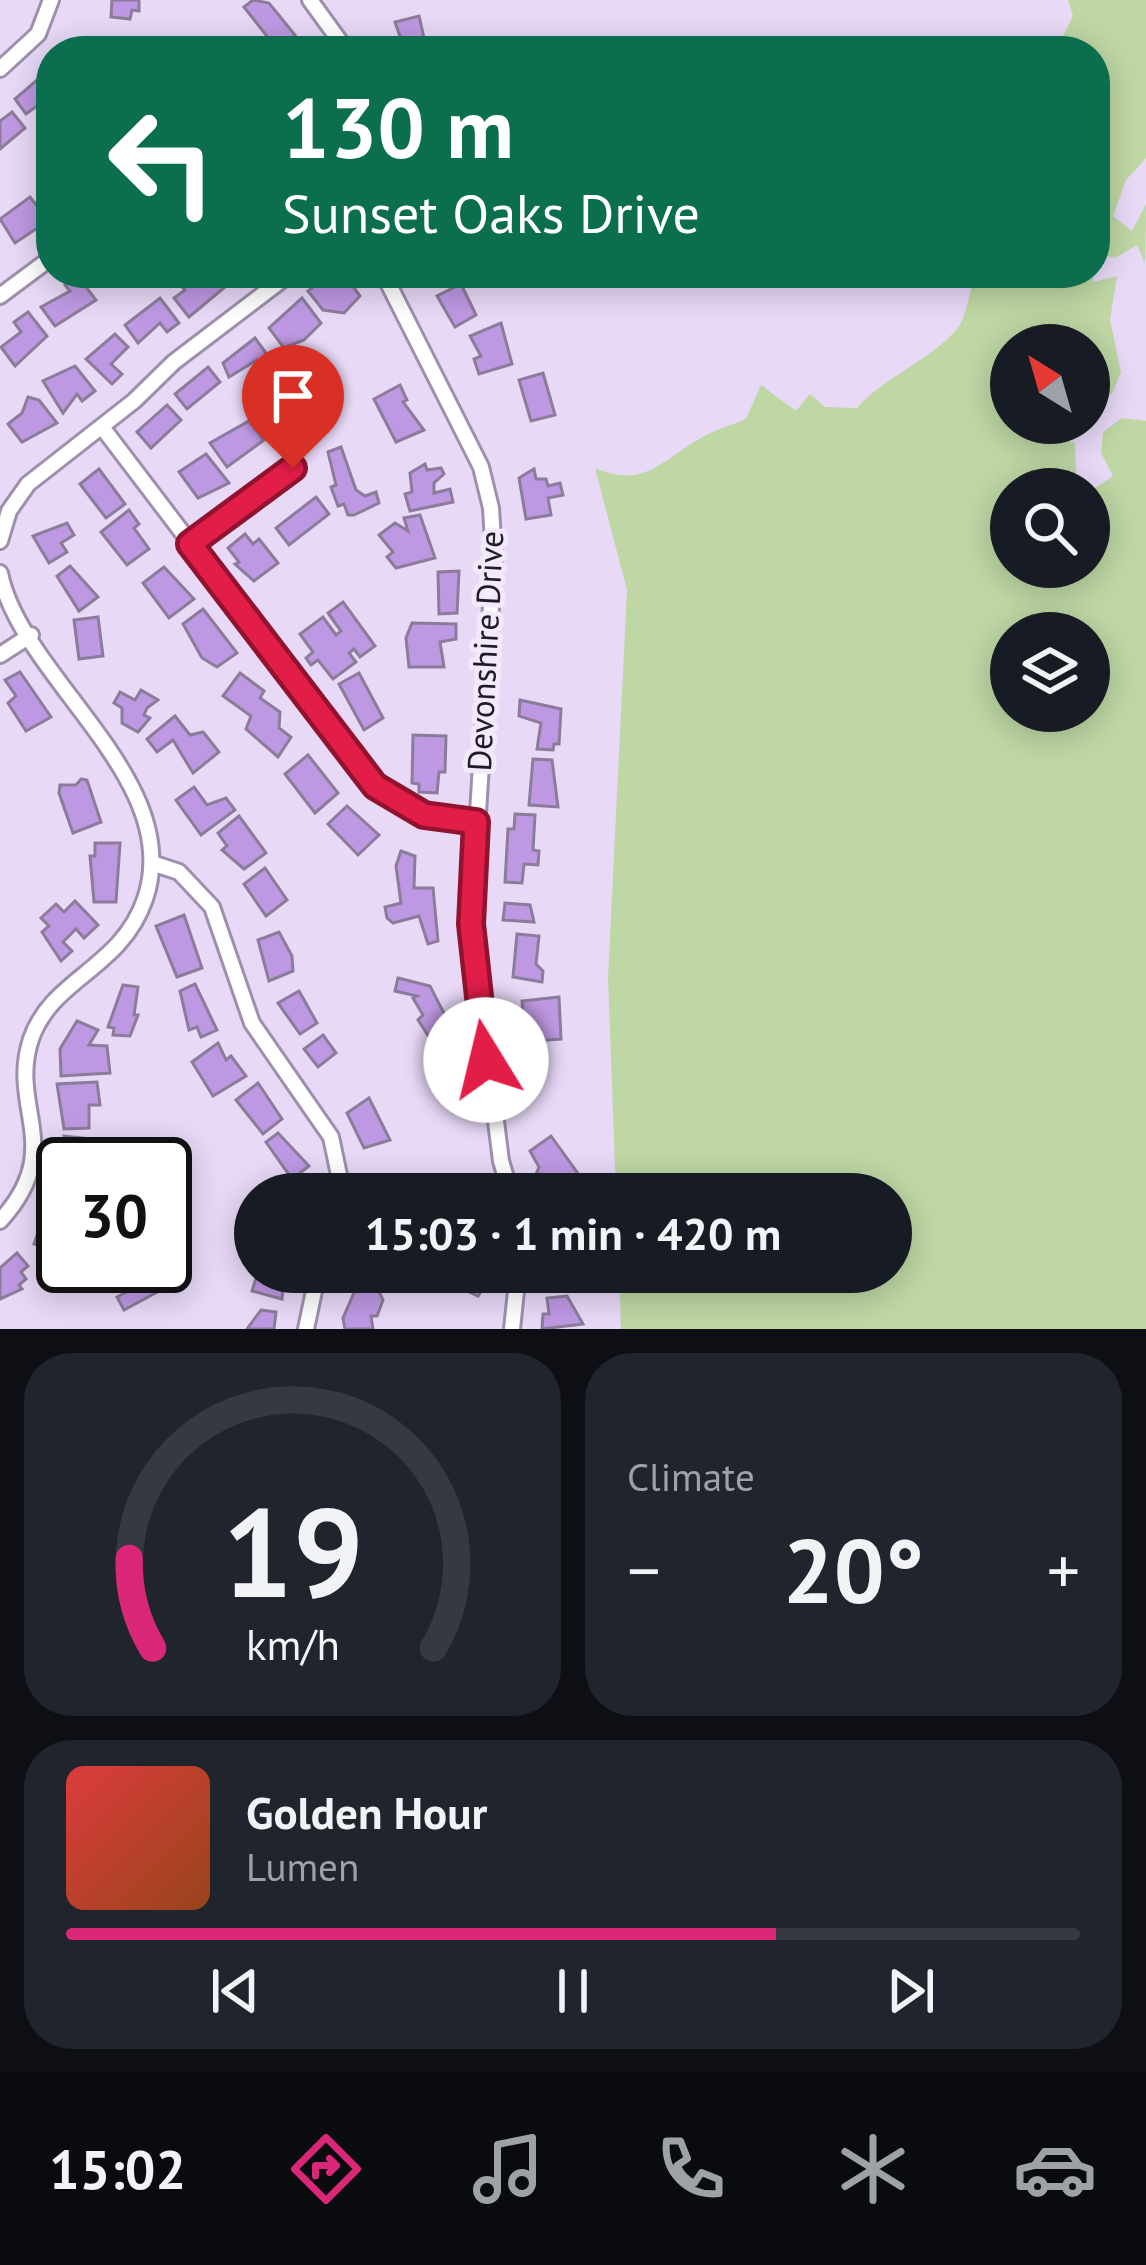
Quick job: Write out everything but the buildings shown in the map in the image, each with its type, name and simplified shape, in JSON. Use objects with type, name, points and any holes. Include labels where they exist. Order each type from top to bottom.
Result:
[{"type":"street","points":[[0,69],[38,34],[51,0]]},
{"type":"street","points":[[310,0],[336,36]]},
{"type":"street","points":[[0,296],[36,269]]},
{"type":"street","points":[[0,541],[9,512],[28,484],[271,288]]},
{"type":"street","name":"Devonshire Drive","points":[[391,288],[475,453],[491,508],[494,558],[471,924],[475,988],[505,1173]]},
{"type":"street","points":[[102,427],[375,786],[424,815],[476,822]]},
{"type":"street","points":[[190,544],[293,468]]},
{"type":"street","points":[[0,573],[31,635],[116,762],[145,825],[152,863],[144,903],[125,940],[99,967],[62,992],[33,1034],[26,1076],[36,1128],[34,1158],[21,1194],[0,1221]]},
{"type":"street","points":[[0,655],[31,635]]},
{"type":"street","points":[[152,863],[179,872],[212,907],[252,1023],[331,1137],[339,1173]]},
{"type":"street","points":[[306,1329],[314,1293]]},
{"type":"street","points":[[512,1329],[516,1293]]},
{"type":"green space","points":[[1068,0],[1146,0],[1146,158],[1126,180],[1113,216],[1132,231],[1146,204],[1145,263],[1137,245],[1110,257],[1110,36],[1063,36],[1073,16]]},
{"type":"green space","points":[[1117,276],[1110,320],[1121,372],[1110,395],[1110,324],[990,324],[990,444],[1075,444],[1076,468],[990,468],[990,588],[1110,588],[1113,476],[1101,453],[1102,444],[1110,444],[1110,427],[1122,418],[1146,421],[1146,1329],[621,1329],[620,1293],[912,1293],[912,1173],[615,1173],[608,978],[627,590],[595,468],[627,475],[651,470],[706,435],[746,419],[761,385],[796,411],[810,394],[825,407],[857,408],[933,351],[960,324],[971,288],[1110,288],[1110,278]]},
{"type":"route","points":[[293,468],[190,544],[375,786],[396,803],[424,815],[476,822],[471,924],[486,1060]]}]
